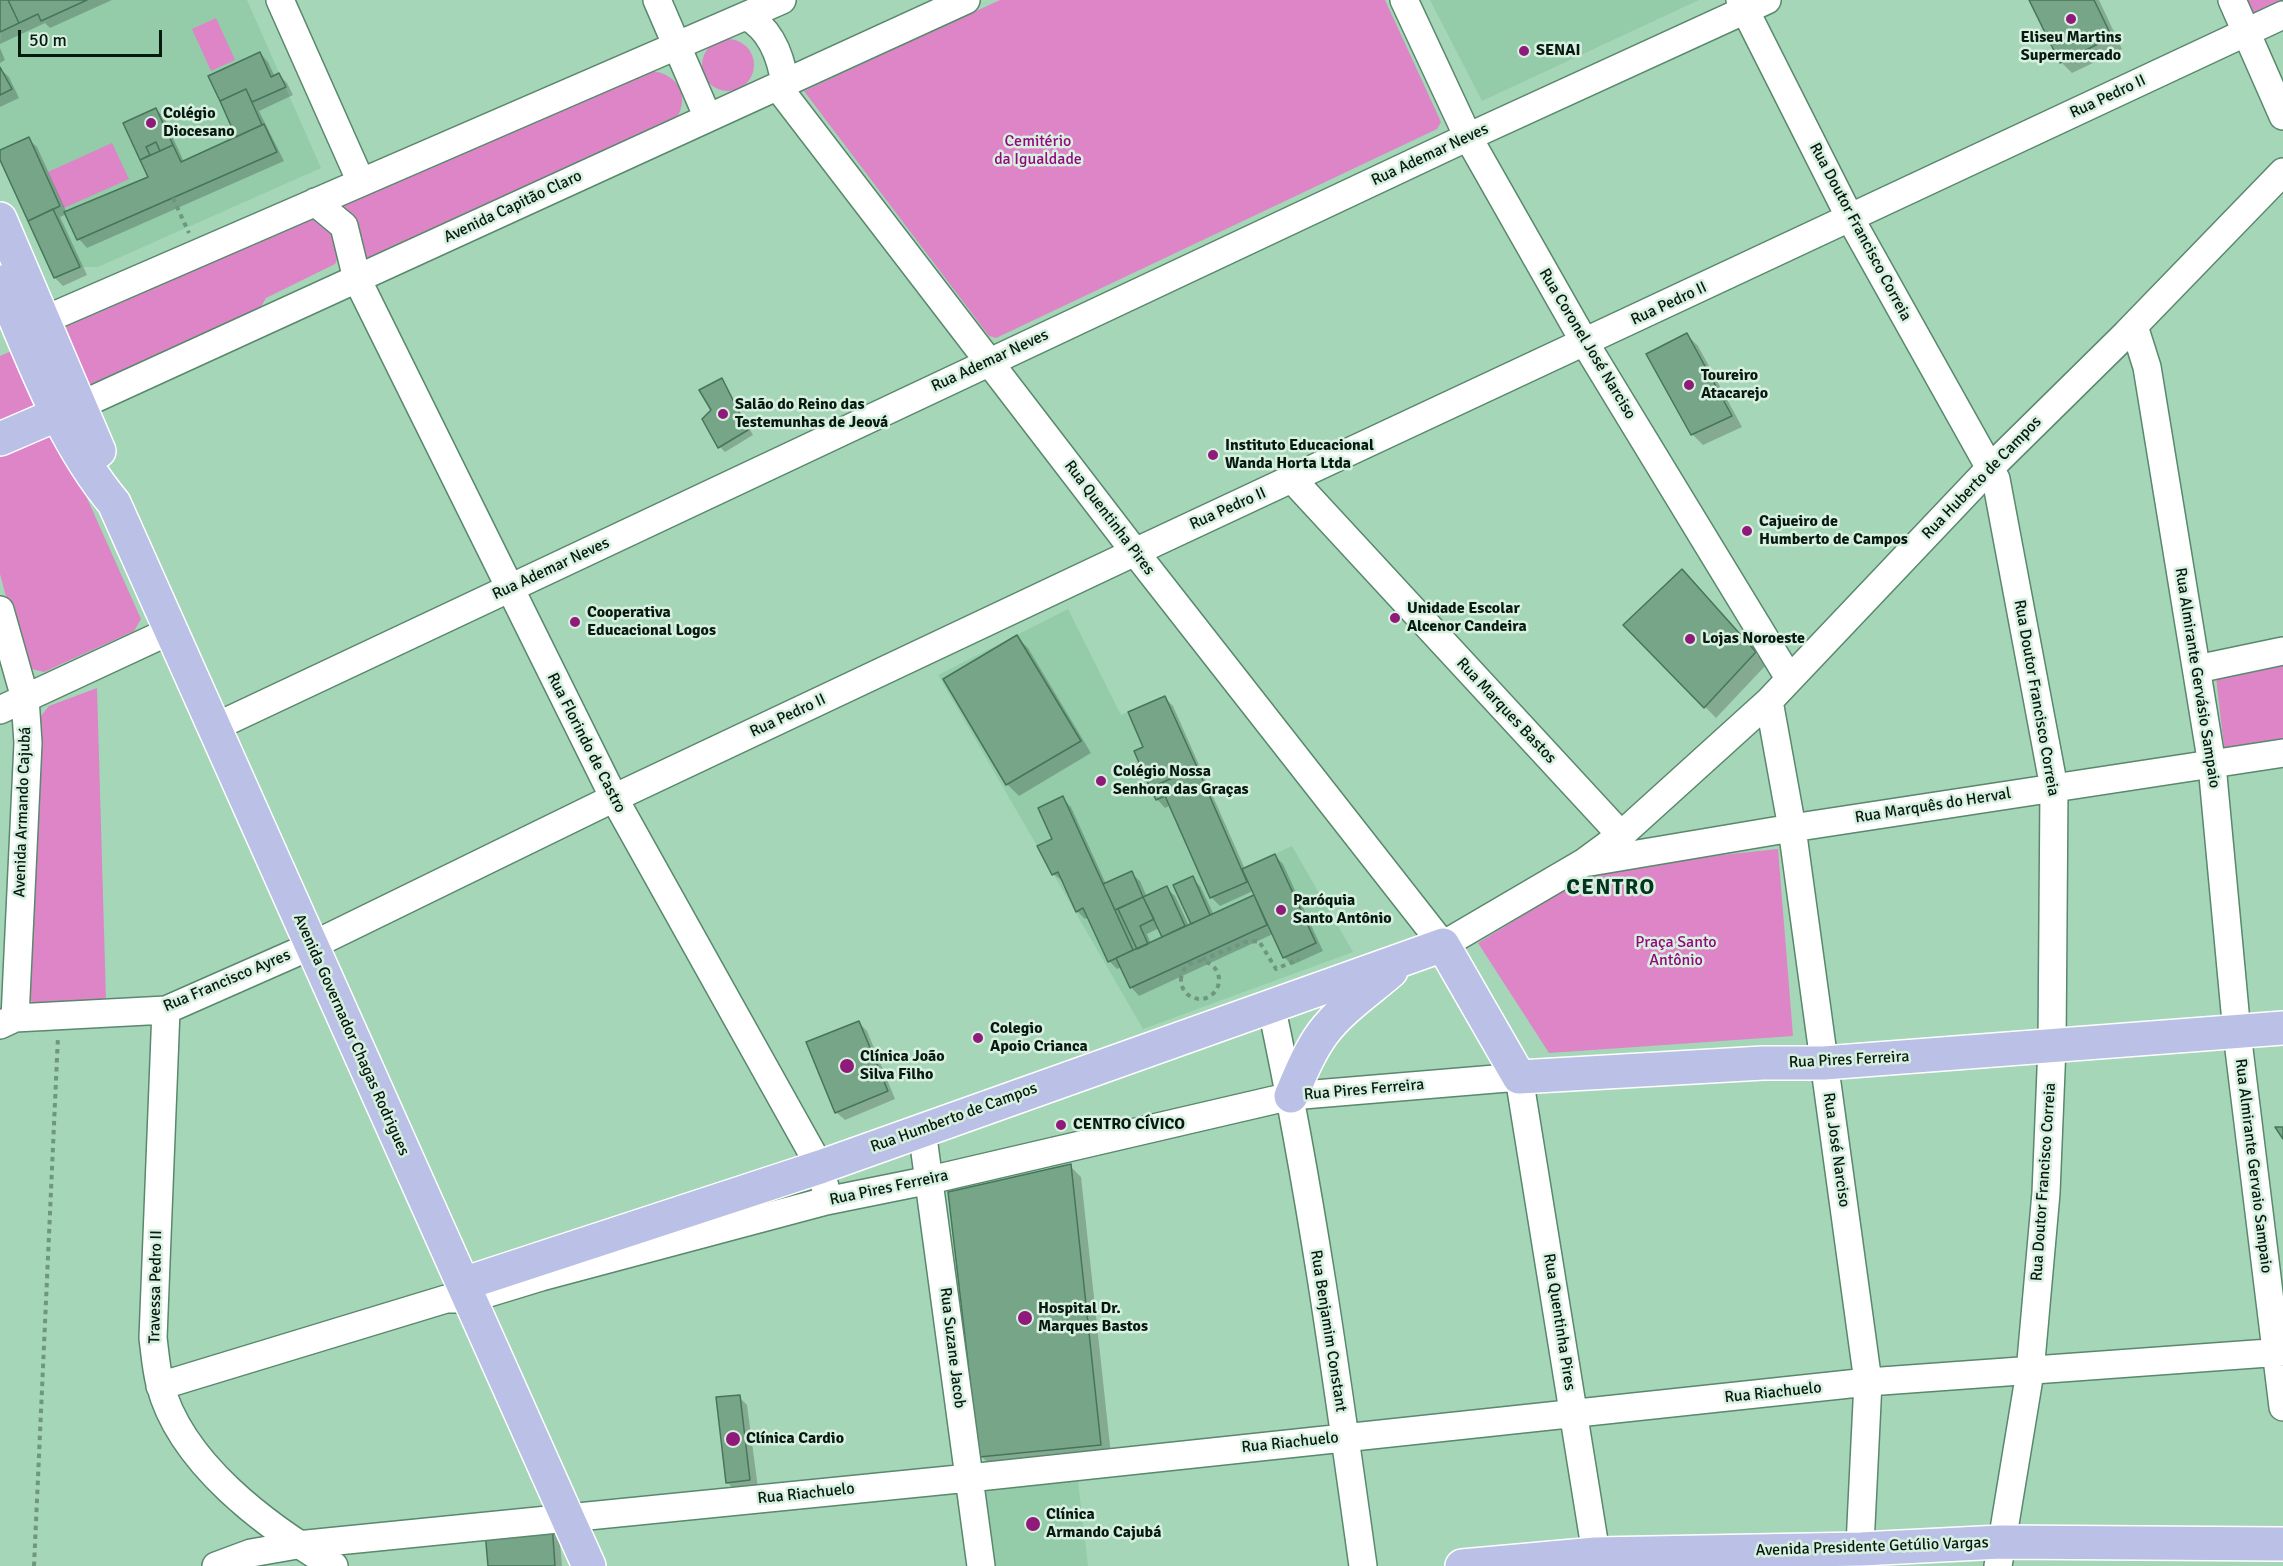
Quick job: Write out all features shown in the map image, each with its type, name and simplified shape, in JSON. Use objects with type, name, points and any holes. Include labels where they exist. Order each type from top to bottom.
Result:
[{"type":"main road","name":"Avenida Governador Chagas Rodrigues","points":[[0,219],[22,330]]},
{"type":"main road","name":"Avenida Governador Chagas Rodrigues","points":[[0,282],[22,330],[70,409],[114,491],[114,503],[310,946],[459,1294],[589,1566]]},
{"type":"main road","points":[[4,435],[70,409]]},
{"type":"main road","points":[[1443,945],[1519,1077]]},
{"type":"main road","name":"Rua Humberto de Campos","points":[[459,1294],[1443,945]]},
{"type":"main road","points":[[1291,1096],[1322,1034],[1337,1017],[1406,959]]},
{"type":"main road","name":"Rua Pires Ferreira","points":[[1519,1077],[1763,1063],[1824,1063],[2283,1029]]},
{"type":"main road","name":"Avenida Presidente Getúlio Vargas","points":[[1462,1566],[1597,1560],[2000,1554],[2283,1544]]},
{"type":"street","points":[[280,0],[361,182]]},
{"type":"street","points":[[657,0],[708,118]]},
{"type":"street","points":[[22,330],[782,0]]},
{"type":"street","name":"Avenida Capitão Claro","points":[[70,409],[966,0]]},
{"type":"street","name":"Rua Coronel José Narciso","points":[[1404,0],[1468,137],[1585,344],[1789,678]]},
{"type":"street","points":[[2232,0],[2283,116]]},
{"type":"street","name":"Rua Ademar Neves","points":[[214,727],[1751,3]]},
{"type":"street","name":"Rua Doutor Francisco Correia","points":[[1751,3],[1850,218],[1996,479],[2054,788],[2052,1046],[2046,1193],[2030,1372],[2000,1554]]},
{"type":"street","name":"Rua Pedro II","points":[[310,946],[614,798],[1135,552],[1585,344],[2283,15]]},
{"type":"street","points":[[746,16],[759,23],[768,33],[783,68],[781,86]]},
{"type":"street","name":"Rua Quentinha Pires","points":[[781,86],[1135,552],[1443,945]]},
{"type":"street","name":"Rua Huberto de Campos","points":[[1443,945],[1583,863],[1621,835],[1769,701],[1990,468],[2134,326],[2283,172]]},
{"type":"street","name":"Rua Florindo de Castro","points":[[315,202],[344,226],[357,279],[508,589],[614,798],[820,1167],[826,1200]]},
{"type":"street","name":"Rua Almirante Gervásio Sampaio","points":[[2134,326],[2147,367],[2212,765],[2237,1033]]},
{"type":"street","name":"Rua Marques Bastos","points":[[1293,480],[1621,835]]},
{"type":"street","name":"Avenida Armando Cajubá","points":[[0,610],[25,698],[28,743],[8,1021]]},
{"type":"street","points":[[0,710],[172,630]]},
{"type":"street","points":[[2197,669],[2283,651]]},
{"type":"street","name":"Rua José Narciso","points":[[1769,701],[1792,828],[1868,1382],[1860,1557]]},
{"type":"street","name":"Rua Marquês do Herval","points":[[1583,863],[1792,828],[2283,753]]},
{"type":"street","name":"Rua Francisco Ayres","points":[[8,1021],[166,1010],[310,946]]},
{"type":"street","name":"Rua Benjamim Constant","points":[[1271,1005],[1291,1096],[1345,1436],[1363,1566]]},
{"type":"street","name":"Travessa Pedro II","points":[[166,1010],[153,1338],[160,1386],[176,1421],[206,1467],[242,1503],[297,1545],[334,1566]]},
{"type":"street","name":"Rua Almirante Gervaio Sampaio","points":[[2237,1033],[2280,1353],[2283,1407]]},
{"type":"street","name":"Rua Quentinha Pires","points":[[1519,1077],[1597,1560]]},
{"type":"street","name":"Rua Pires Ferreira","points":[[160,1386],[459,1294],[541,1277],[826,1200],[930,1180],[1291,1096],[1519,1077]]},
{"type":"street","name":"Rua Suzane Jacob","points":[[922,1130],[981,1566]]},
{"type":"street","name":"Rua Riachuelo","points":[[216,1566],[251,1553],[297,1545],[969,1478],[1345,1436],[1868,1382],[2280,1353]]},
{"type":"path","points":[[173,198],[198,253]]},
{"type":"path","points":[[1202,960],[1212,964],[1219,974],[1219,985],[1207,998],[1193,999],[1184,992],[1180,981],[1182,971],[1190,962],[1202,960],[1245,942],[1259,941],[1276,969],[1299,959]]},
{"type":"path","points":[[34,1566],[59,1016]]},
{"type":"shaded area","name":"Colégio Diocesano","points":[[0,0],[247,0],[321,168],[98,267],[80,267],[54,278],[0,160]]},
{"type":"shaded area","name":"SENAI","points":[[1430,0],[1699,0],[1482,101]]},
{"type":"shaded area","name":"Colégio Nossa Senhora das Graças","points":[[1068,609],[1121,715],[1165,696],[1242,869],[1292,846],[1353,952],[1143,1029],[938,675]]},
{"type":"shaded area","name":"Clínica Armando Cajubá","points":[[1077,1472],[1088,1566],[989,1566],[977,1482]]},
{"type":"green space","name":"Cemitério da Igualdade","points":[[1000,0],[1385,0],[1441,122],[1437,129],[996,338],[989,336],[804,91]]},
{"type":"green space","points":[[2246,0],[2283,0],[2283,6],[2255,19]]},
{"type":"green space","points":[[216,18],[235,60],[211,71],[192,29]]},
{"type":"green space","points":[[728,39],[738,41],[746,47],[752,55],[754,65],[752,75],[746,83],[738,89],[728,91],[718,89],[710,83],[704,75],[702,65],[704,55],[710,47],[718,41]]},
{"type":"green space","points":[[650,71],[669,77],[680,89],[682,105],[673,123],[361,264],[363,247],[360,232],[352,218],[340,206]]},
{"type":"green space","points":[[112,143],[129,179],[64,208],[48,172]]},
{"type":"green space","points":[[313,218],[329,224],[339,256],[335,264],[266,298],[259,310],[90,386],[63,328]]},
{"type":"green space","points":[[19,348],[48,407],[0,424],[0,356]]},
{"type":"green space","points":[[51,435],[61,440],[141,619],[134,631],[44,672],[32,669],[23,661],[0,574],[0,456]]},
{"type":"green space","points":[[2283,664],[2283,746],[2225,755],[2216,677]]},
{"type":"green space","points":[[97,688],[106,1000],[34,1004],[28,997],[36,722],[49,706]]},
{"type":"green space","name":"Praça Santo Antônio","points":[[1778,849],[1793,1036],[1549,1053],[1478,943],[1600,868]]},
{"type":"building","points":[[0,0],[8,0],[19,23],[0,32]]},
{"type":"building","points":[[8,0],[87,0],[41,21],[38,14],[19,23]]},
{"type":"building","name":"Eliseu Martins Supermercado","points":[[2029,0],[2094,0],[2112,37],[2060,63]]},
{"type":"building","points":[[260,52],[271,77],[279,73],[286,87],[252,102],[246,89],[220,101],[208,76]]},
{"type":"building","points":[[0,67],[12,89],[0,95]]},
{"type":"building","points":[[246,89],[262,125],[236,137],[220,101]]},
{"type":"building","points":[[156,108],[173,145],[160,151],[156,142],[146,147],[150,155],[140,160],[123,123]]},
{"type":"building","points":[[264,124],[277,152],[77,240],[64,212],[148,177],[140,160],[173,145],[181,162]]},
{"type":"building","points":[[29,137],[60,206],[28,221],[0,160],[0,150]]},
{"type":"building","points":[[53,209],[80,267],[54,278],[28,221]]},
{"type":"building","name":"Toureiro Atacarejo","points":[[1687,333],[1732,416],[1691,435],[1646,354]]},
{"type":"building","name":"Salão do Reino das Testemunhas de Jeová","points":[[722,378],[748,430],[718,448],[702,419],[711,410],[699,390]]},
{"type":"building","name":"Lojas Noroeste","points":[[1682,569],[1756,652],[1704,708],[1623,625]]},
{"type":"building","points":[[1017,635],[1081,741],[1006,785],[943,679]]},
{"type":"building","points":[[1165,696],[1197,767],[1150,788],[1134,751],[1143,747],[1128,712]]},
{"type":"building","points":[[1197,767],[1247,882],[1210,898],[1165,796],[1156,800],[1150,788]]},
{"type":"building","points":[[1063,796],[1133,950],[1108,962],[1083,908],[1076,912],[1058,872],[1052,875],[1037,846],[1052,839],[1038,808]]},
{"type":"building","name":"Paróquia Santo Antônio","points":[[1275,854],[1316,943],[1283,958],[1242,869]]},
{"type":"building","points":[[1132,871],[1143,897],[1115,910],[1103,884]]},
{"type":"building","points":[[1193,876],[1210,915],[1191,924],[1173,885]]},
{"type":"building","points":[[1167,886],[1185,926],[1162,937],[1143,897]]},
{"type":"building","points":[[1254,895],[1267,925],[1130,988],[1116,958]]},
{"type":"building","points":[[1143,897],[1154,919],[1140,926],[1148,944],[1137,949],[1118,909]]},
{"type":"building","name":"Clínica João Silva Filho","points":[[859,1021],[888,1091],[835,1113],[806,1042]]},
{"type":"building","points":[[2275,1127],[2283,1127],[2283,1139]]},
{"type":"building","name":"Hospital Dr. Marques Bastos","points":[[1071,1164],[1101,1445],[979,1457],[948,1192]]},
{"type":"building","name":"Clínica Cardio","points":[[740,1395],[750,1480],[726,1483],[716,1397]]},
{"type":"building","points":[[552,1522],[555,1566],[488,1566],[485,1531]]},
{"type":"place","name":"Eliseu Martins Supermercado","points":[[2071,19]]},
{"type":"place","name":"SENAI","points":[[1524,51]]},
{"type":"place","name":"Colégio Diocesano","points":[[151,123]]},
{"type":"place","name":"Toureiro Atacarejo","points":[[1689,385]]},
{"type":"place","name":"Salão do Reino das Testemunhas de Jeová","points":[[723,414]]},
{"type":"place","name":"Instituto Educacional Wanda Horta Ltda","points":[[1213,455]]},
{"type":"place","name":"Cajueiro de Humberto de Campos","points":[[1747,531]]},
{"type":"place","name":"Unidade Escolar Alcenor Candeira","points":[[1395,618]]},
{"type":"place","name":"Cooperativa Educacional Logos","points":[[575,622]]},
{"type":"place","name":"Lojas Noroeste","points":[[1690,639]]},
{"type":"place","name":"Colégio Nossa Senhora das Graças","points":[[1101,781]]},
{"type":"place","name":"Paróquia Santo Antônio","points":[[1281,910]]},
{"type":"place","name":"Colegio Apoio Crianca","points":[[978,1038]]},
{"type":"place","name":"Clínica João Silva Filho","points":[[847,1066]]},
{"type":"place","name":"CENTRO CÍVICO","points":[[1061,1125]]},
{"type":"place","name":"Hospital Dr. Marques Bastos","points":[[1025,1318]]},
{"type":"place","name":"Clínica Cardio","points":[[733,1439]]},
{"type":"place","name":"Clínica Armando Cajubá","points":[[1033,1524]]},
{"type":"district","name":"CENTRO","points":[[1611,888]]}]
